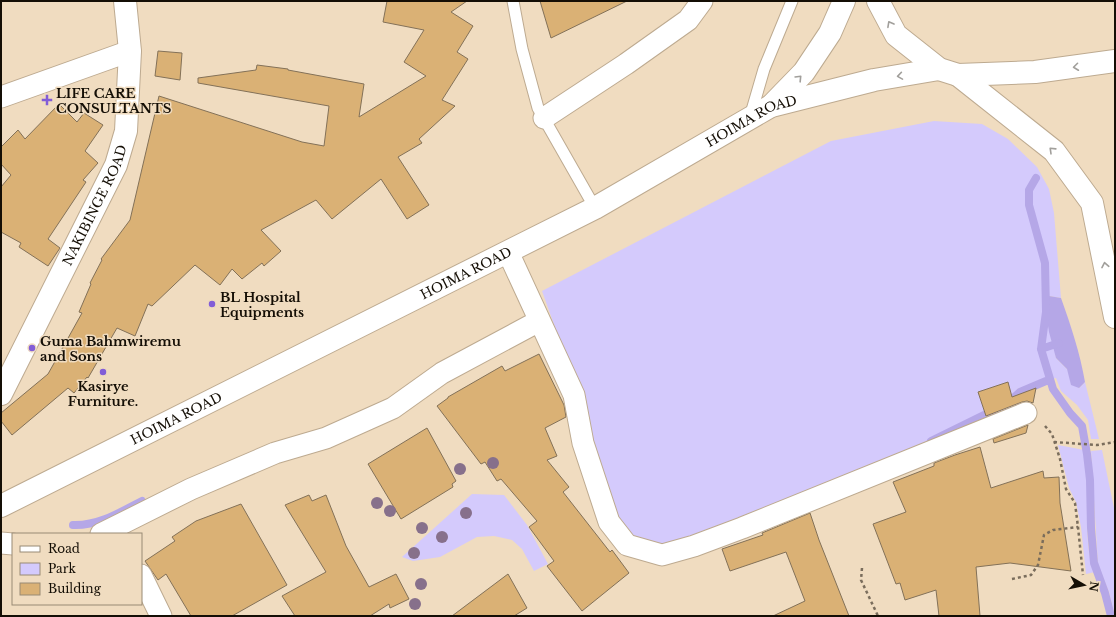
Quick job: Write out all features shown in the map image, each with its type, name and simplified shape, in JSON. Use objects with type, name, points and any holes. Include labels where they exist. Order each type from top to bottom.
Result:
[{"type":"main road","name":"NAKIBINGE ROAD","points":[[1,394],[116,165],[126,131],[130,51],[125,1]]},
{"type":"main road","points":[[771,106],[804,72],[830,33],[844,1]]},
{"type":"main road","points":[[878,1],[896,35],[1054,151],[1092,203],[1115,317]]},
{"type":"main road","name":"HOIMA ROAD","points":[[1,506],[595,208],[771,106],[874,80],[948,72],[1035,72],[1115,61]]},
{"type":"street","points":[[544,118],[626,64],[688,20],[702,1]]},
{"type":"street","points":[[1,97],[130,51]]},
{"type":"street","points":[[508,252],[574,395],[583,443],[609,522],[627,545],[662,555],[694,546],[1026,413]]},
{"type":"street","points":[[113,531],[191,489],[274,453],[326,438],[393,408],[442,373],[539,321]]},
{"type":"street","points":[[1,544],[12,544]]},
{"type":"street","points":[[142,577],[161,616]]},
{"type":"lane","points":[[513,1],[522,49],[538,108],[595,208]]},
{"type":"lane","points":[[750,118],[764,69],[792,1]]},
{"type":"path","points":[[1026,413],[1035,416],[1052,434],[1060,459],[1066,488],[1074,503],[1083,574]]},
{"type":"path","points":[[1054,442],[1097,445],[1115,442]]},
{"type":"path","points":[[1012,579],[1031,575],[1038,565],[1044,535],[1053,530],[1078,526]]},
{"type":"path","points":[[862,568],[861,580],[878,616]]},
{"type":"green space","points":[[934,121],[982,124],[1008,139],[1037,167],[1049,189],[1054,213],[1061,298],[1049,296],[1056,358],[1067,369],[1079,388],[1085,382],[1099,439],[1091,439],[1088,420],[1077,405],[1061,391],[1056,378],[1017,389],[1022,408],[669,547],[639,543],[613,516],[574,381],[542,291],[831,141]]},
{"type":"green space","points":[[1058,445],[1084,450],[1088,481],[1088,540],[1091,562],[1095,572],[1086,574],[1081,527],[1076,502],[1069,488]]},
{"type":"green space","points":[[1102,450],[1115,513],[1115,616],[1109,592],[1098,565],[1091,451]]},
{"type":"green space","points":[[472,494],[504,495],[527,525],[548,564],[534,571],[522,549],[512,540],[494,536],[477,537],[440,557],[413,561],[402,557]]},
{"type":"shaded area","points":[[1049,296],[1061,298],[1072,329],[1085,382],[1079,388],[1071,385],[1067,369],[1056,358],[1049,332],[1045,307]]},
{"type":"building","points":[[387,1],[467,1],[451,12],[473,26],[457,52],[468,59],[442,100],[455,106],[419,139],[422,143],[398,157],[429,205],[407,219],[381,179],[332,219],[316,200],[261,230],[281,251],[264,266],[262,263],[242,279],[232,269],[220,285],[195,265],[152,306],[148,304],[135,336],[117,328],[88,378],[87,377],[74,393],[68,388],[12,435],[1,421],[1,413],[48,374],[82,313],[79,312],[91,284],[90,283],[102,260],[101,259],[130,220],[159,96],[302,142],[324,146],[329,106],[198,83],[198,78],[256,70],[257,65],[288,69],[364,84],[359,117],[426,76],[404,62],[424,30],[383,22]]},
{"type":"building","points":[[540,1],[627,1],[551,38]]},
{"type":"building","points":[[158,51],[182,53],[180,80],[155,76]]},
{"type":"building","points":[[59,104],[77,122],[84,113],[103,125],[85,151],[98,163],[83,180],[86,182],[48,239],[60,248],[48,266],[19,247],[21,243],[1,232],[1,187],[11,175],[1,164],[1,147],[18,130],[25,139]]},
{"type":"building","points":[[539,354],[564,405],[566,417],[545,428],[557,456],[547,460],[569,487],[563,492],[610,552],[612,550],[629,573],[582,611],[547,566],[554,561],[529,527],[537,521],[501,479],[497,481],[485,462],[481,464],[437,406],[448,397],[502,366],[505,371]]},
{"type":"building","points":[[1008,382],[1012,397],[1036,388],[1033,403],[1027,401],[1022,402],[986,416],[978,392]]},
{"type":"building","points":[[1028,425],[1026,433],[994,443],[993,439]]},
{"type":"building","points":[[427,428],[456,481],[452,484],[453,487],[401,519],[368,464]]},
{"type":"building","points":[[980,447],[991,488],[1043,471],[1044,478],[1059,477],[1060,503],[1071,571],[1010,563],[976,567],[980,616],[939,616],[936,590],[905,600],[900,583],[896,584],[873,524],[906,512],[893,482],[934,466],[934,463]]},
{"type":"building","points":[[309,495],[312,501],[326,495],[346,546],[369,587],[396,574],[409,599],[390,608],[389,604],[370,616],[295,616],[282,596],[326,572],[285,505]]},
{"type":"building","points":[[241,504],[287,585],[232,616],[191,616],[166,574],[158,580],[145,561],[175,541],[172,537],[196,521]]},
{"type":"building","points":[[810,513],[849,616],[773,616],[805,601],[786,552],[730,571],[722,549],[763,535],[762,533]]},
{"type":"building","points":[[508,574],[527,608],[514,616],[452,616]]},
{"type":"waterway","points":[[1036,178],[1029,190],[1029,205],[1045,263],[1046,312],[1041,349]]},
{"type":"waterway","points":[[1059,343],[1041,349],[1053,389],[1070,413],[1082,426],[1090,480],[1091,528],[1094,563],[1105,593],[1111,616]]},
{"type":"waterway","points":[[1009,402],[1020,392],[1046,381],[1050,381]]},
{"type":"waterway","points":[[931,441],[994,410]]},
{"type":"waterway","points":[[73,525],[82,525],[100,521],[118,514],[142,501]]},
{"type":"place","name":"LIFE CARE CONSULTANTS","points":[[47,100]]},
{"type":"place","name":"BL Hospital Equipments","points":[[212,304]]},
{"type":"place","name":"Guma Bahmwiremu and Sons","points":[[32,348]]},
{"type":"place","name":"Kasirye Furniture.","points":[[103,372]]}]
